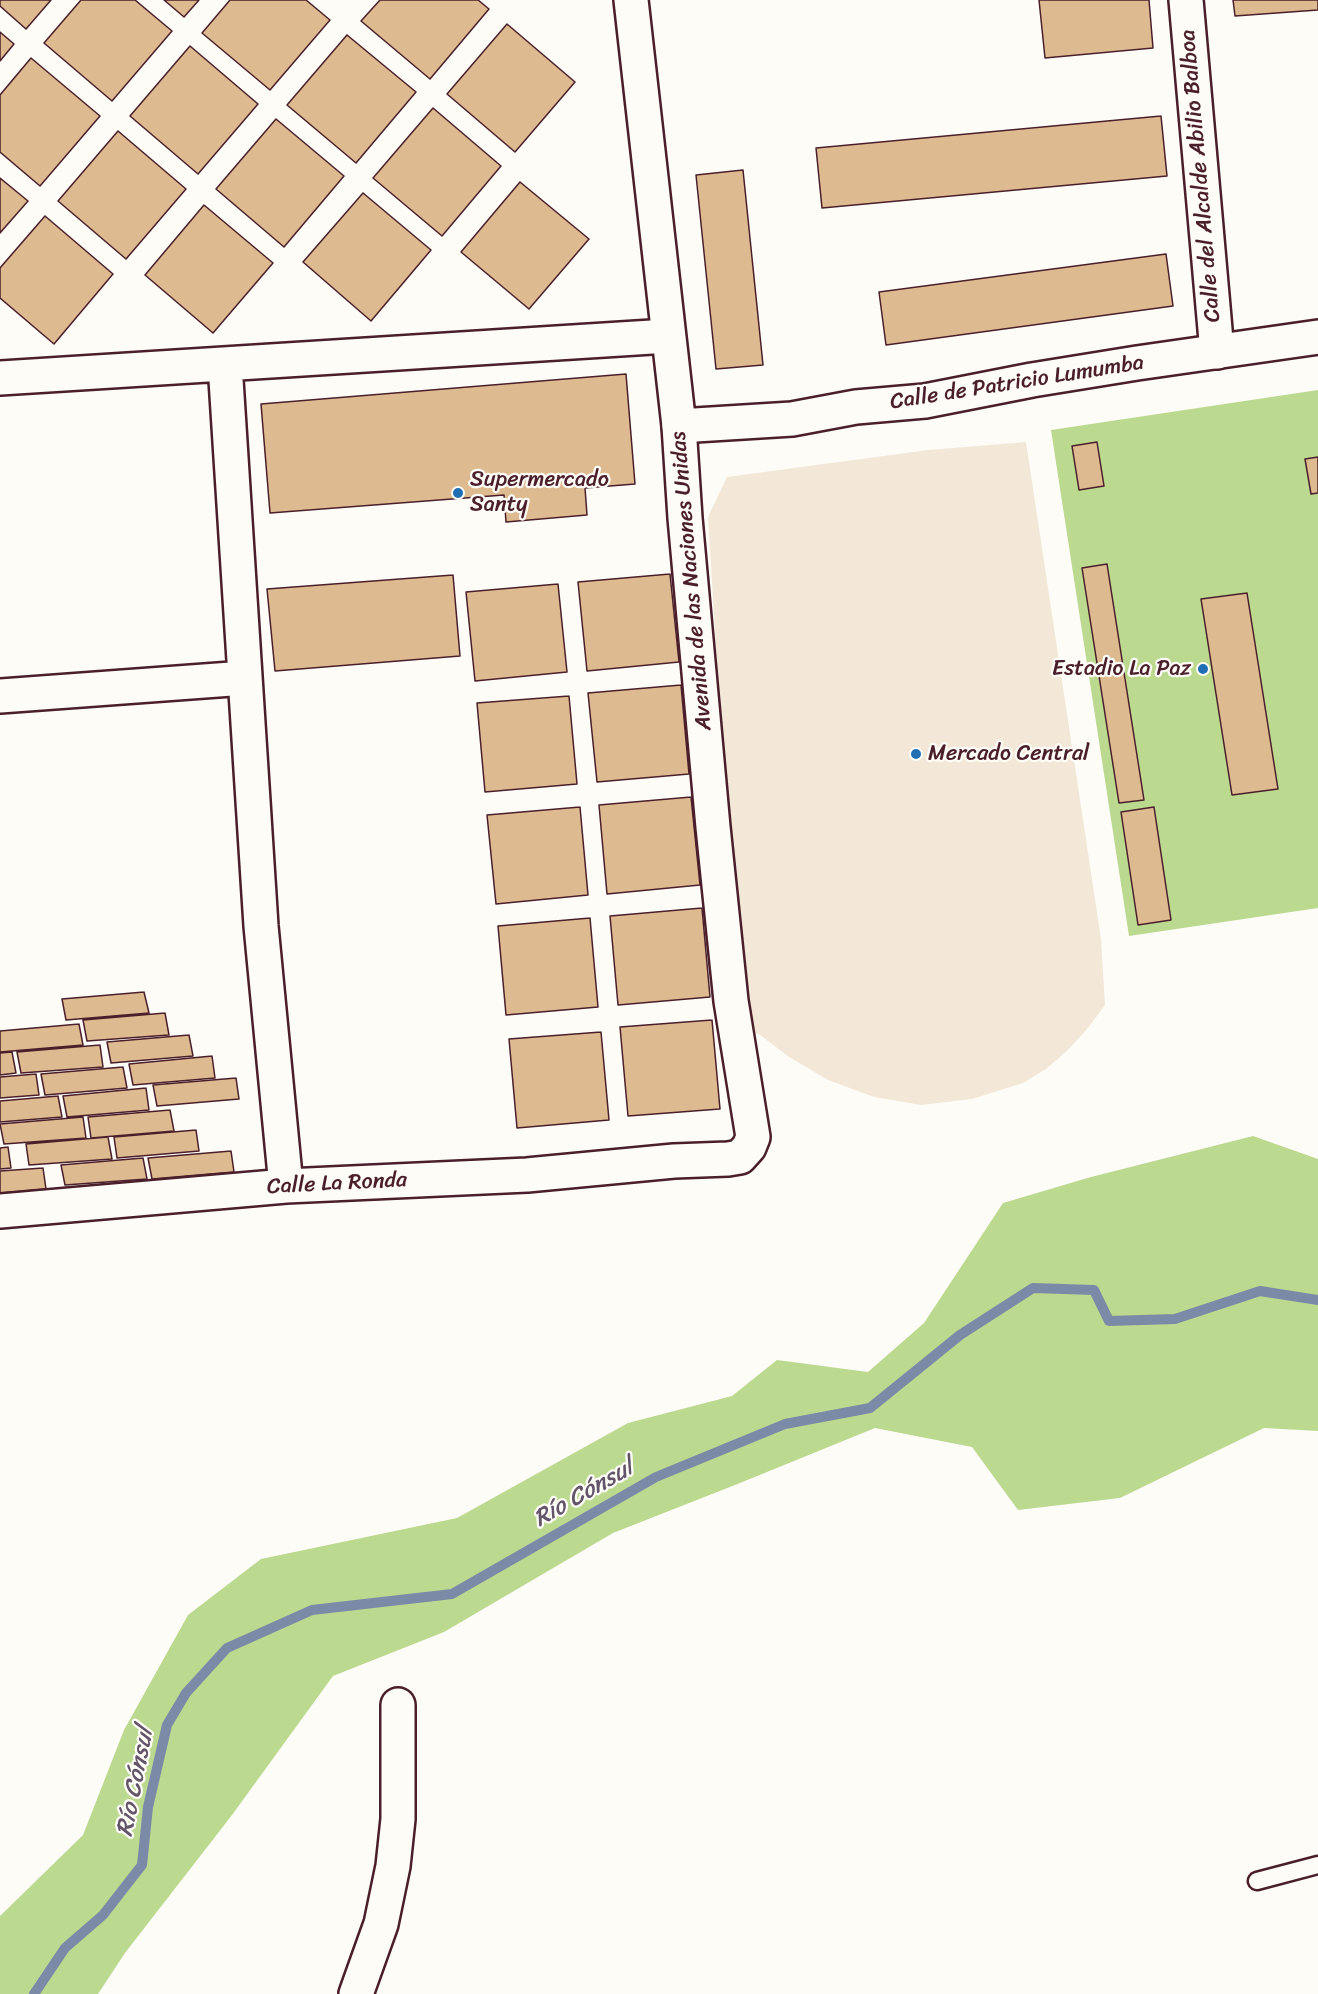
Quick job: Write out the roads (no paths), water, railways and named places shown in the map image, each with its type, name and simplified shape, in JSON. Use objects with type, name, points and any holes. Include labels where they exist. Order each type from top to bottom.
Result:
[{"type":"street","name":"Avenida de las Naciones Unidas","points":[[631,0],[679,426],[688,553],[731,1001],[753,1137],[749,1147],[740,1157]]},
{"type":"street","name":"Calle del Alcalde Abilio Balboa","points":[[1186,0],[1216,352]]},
{"type":"street","points":[[0,378],[668,336]]},
{"type":"street","name":"Calle de Patricio Lumumba","points":[[679,426],[792,419],[856,407],[925,401],[1032,380],[1318,337]]},
{"type":"street","points":[[225,364],[261,926],[286,1186]]},
{"type":"street","points":[[0,696],[245,678]]},
{"type":"street","name":"Calle La Ronda","points":[[0,1211],[286,1186],[527,1175],[740,1157]]},
{"type":"street","points":[[356,1994],[381,1924],[393,1866],[398,1819],[398,1705]]},
{"type":"lane","points":[[1257,1881],[1318,1865]]},
{"type":"waterway","name":"Río Cónsul","points":[[34,1994],[65,1948],[103,1915],[142,1865],[148,1807],[167,1725],[186,1693],[227,1648],[312,1610],[452,1594],[656,1477],[785,1424],[870,1408],[960,1335],[1033,1288],[1094,1290],[1109,1321],[1175,1319],[1260,1291],[1318,1300]]},
{"type":"place","name":"Supermercado Santy","points":[[458,493]]},
{"type":"place","name":"Estadio La Paz","points":[[1203,669]]},
{"type":"place","name":"Mercado Central","points":[[916,754]]}]
